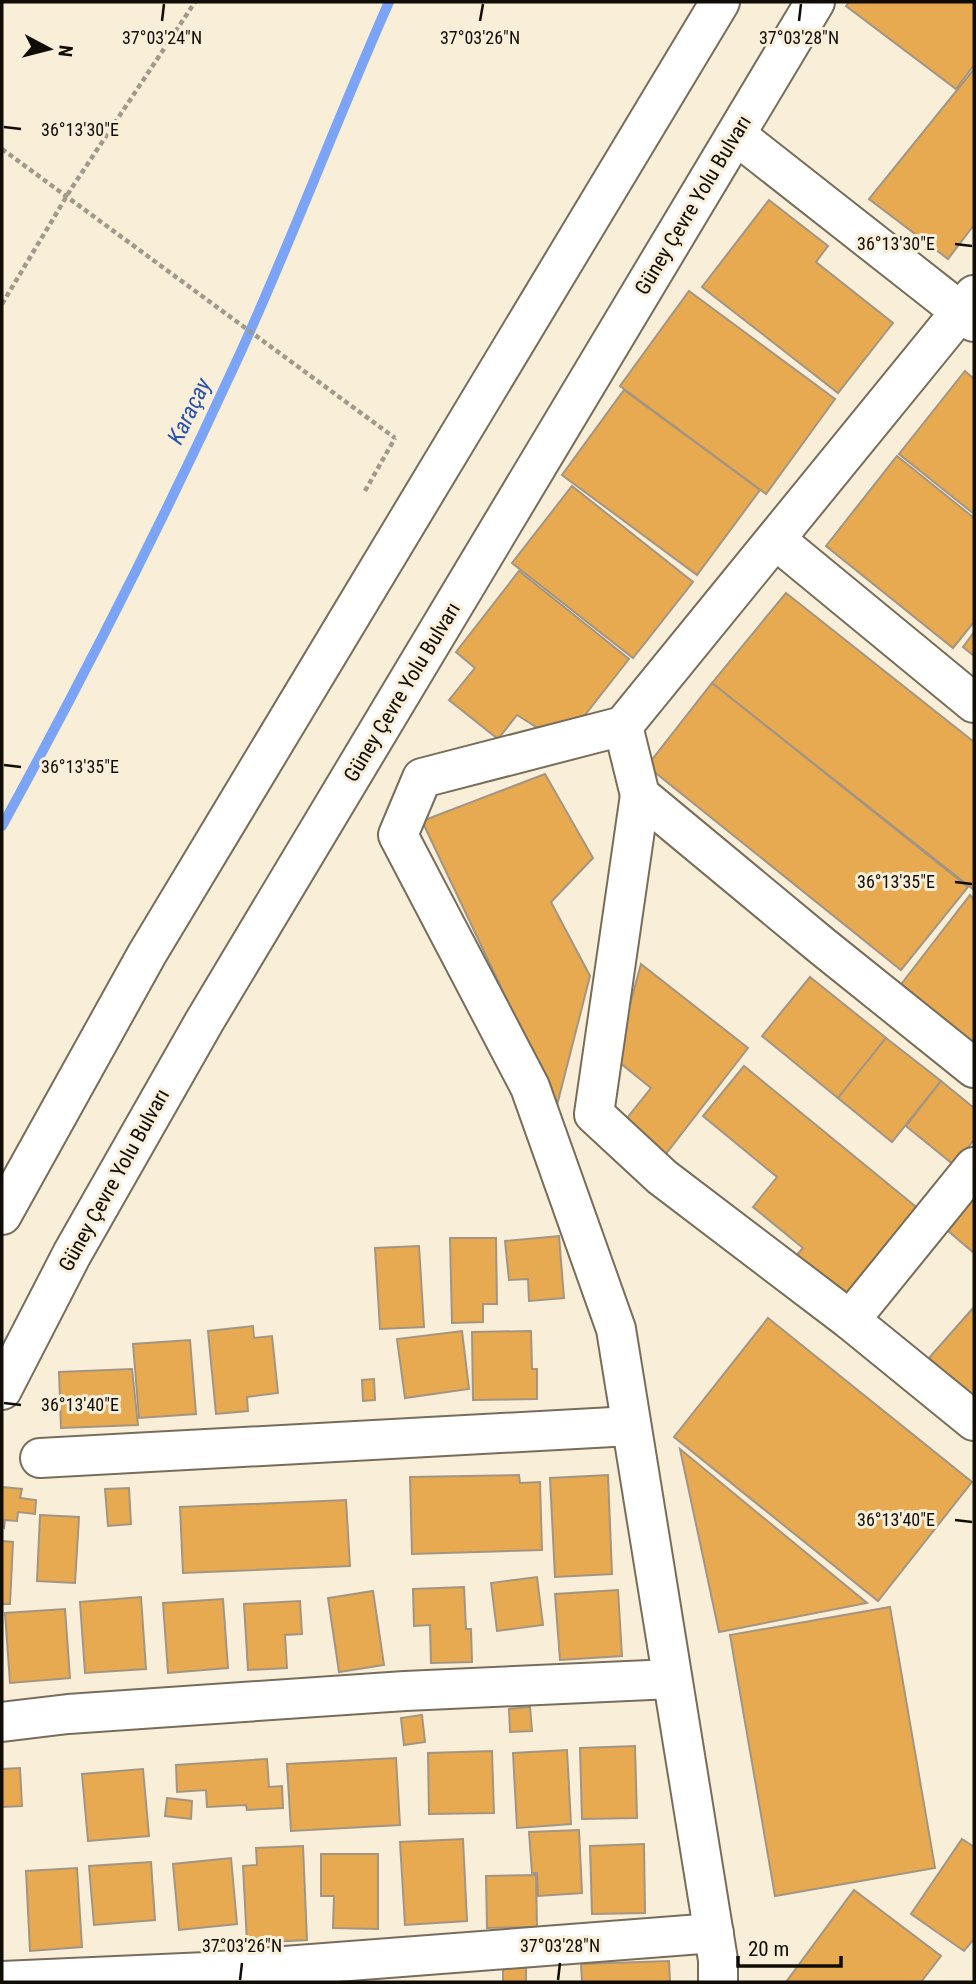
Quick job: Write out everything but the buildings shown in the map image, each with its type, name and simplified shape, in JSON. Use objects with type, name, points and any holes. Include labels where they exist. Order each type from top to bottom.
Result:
[{"type":"main road","points":[[2,1215],[147,954],[720,2]]},
{"type":"main road","name":"Güney Çevre Yolu Bulvarı","points":[[2,1390],[72,1254],[204,1022],[816,2]]},
{"type":"main road","points":[[718,1982],[714,1933],[616,1329],[530,1087],[398,835],[422,778],[624,726],[970,310],[736,135]]},
{"type":"main road","points":[[776,540],[974,703]]},
{"type":"main road","points":[[624,726],[640,795],[594,1114],[662,1177],[850,1320],[974,1421]]},
{"type":"main road","points":[[640,795],[974,1068]]},
{"type":"main road","points":[[850,1320],[974,1167]]},
{"type":"main road","points":[[40,1458],[631,1426]]},
{"type":"main road","points":[[2,1722],[68,1714],[405,1691],[672,1679]]},
{"type":"main road","points":[[2,1981],[208,1972],[714,1933]]},
{"type":"path","points":[[2,304],[71,189],[195,2]]},
{"type":"path","points":[[2,149],[395,438],[365,491]]},
{"type":"waterway","name":"Karaçay","points":[[2,826],[124,594],[238,358],[389,2]]}]
